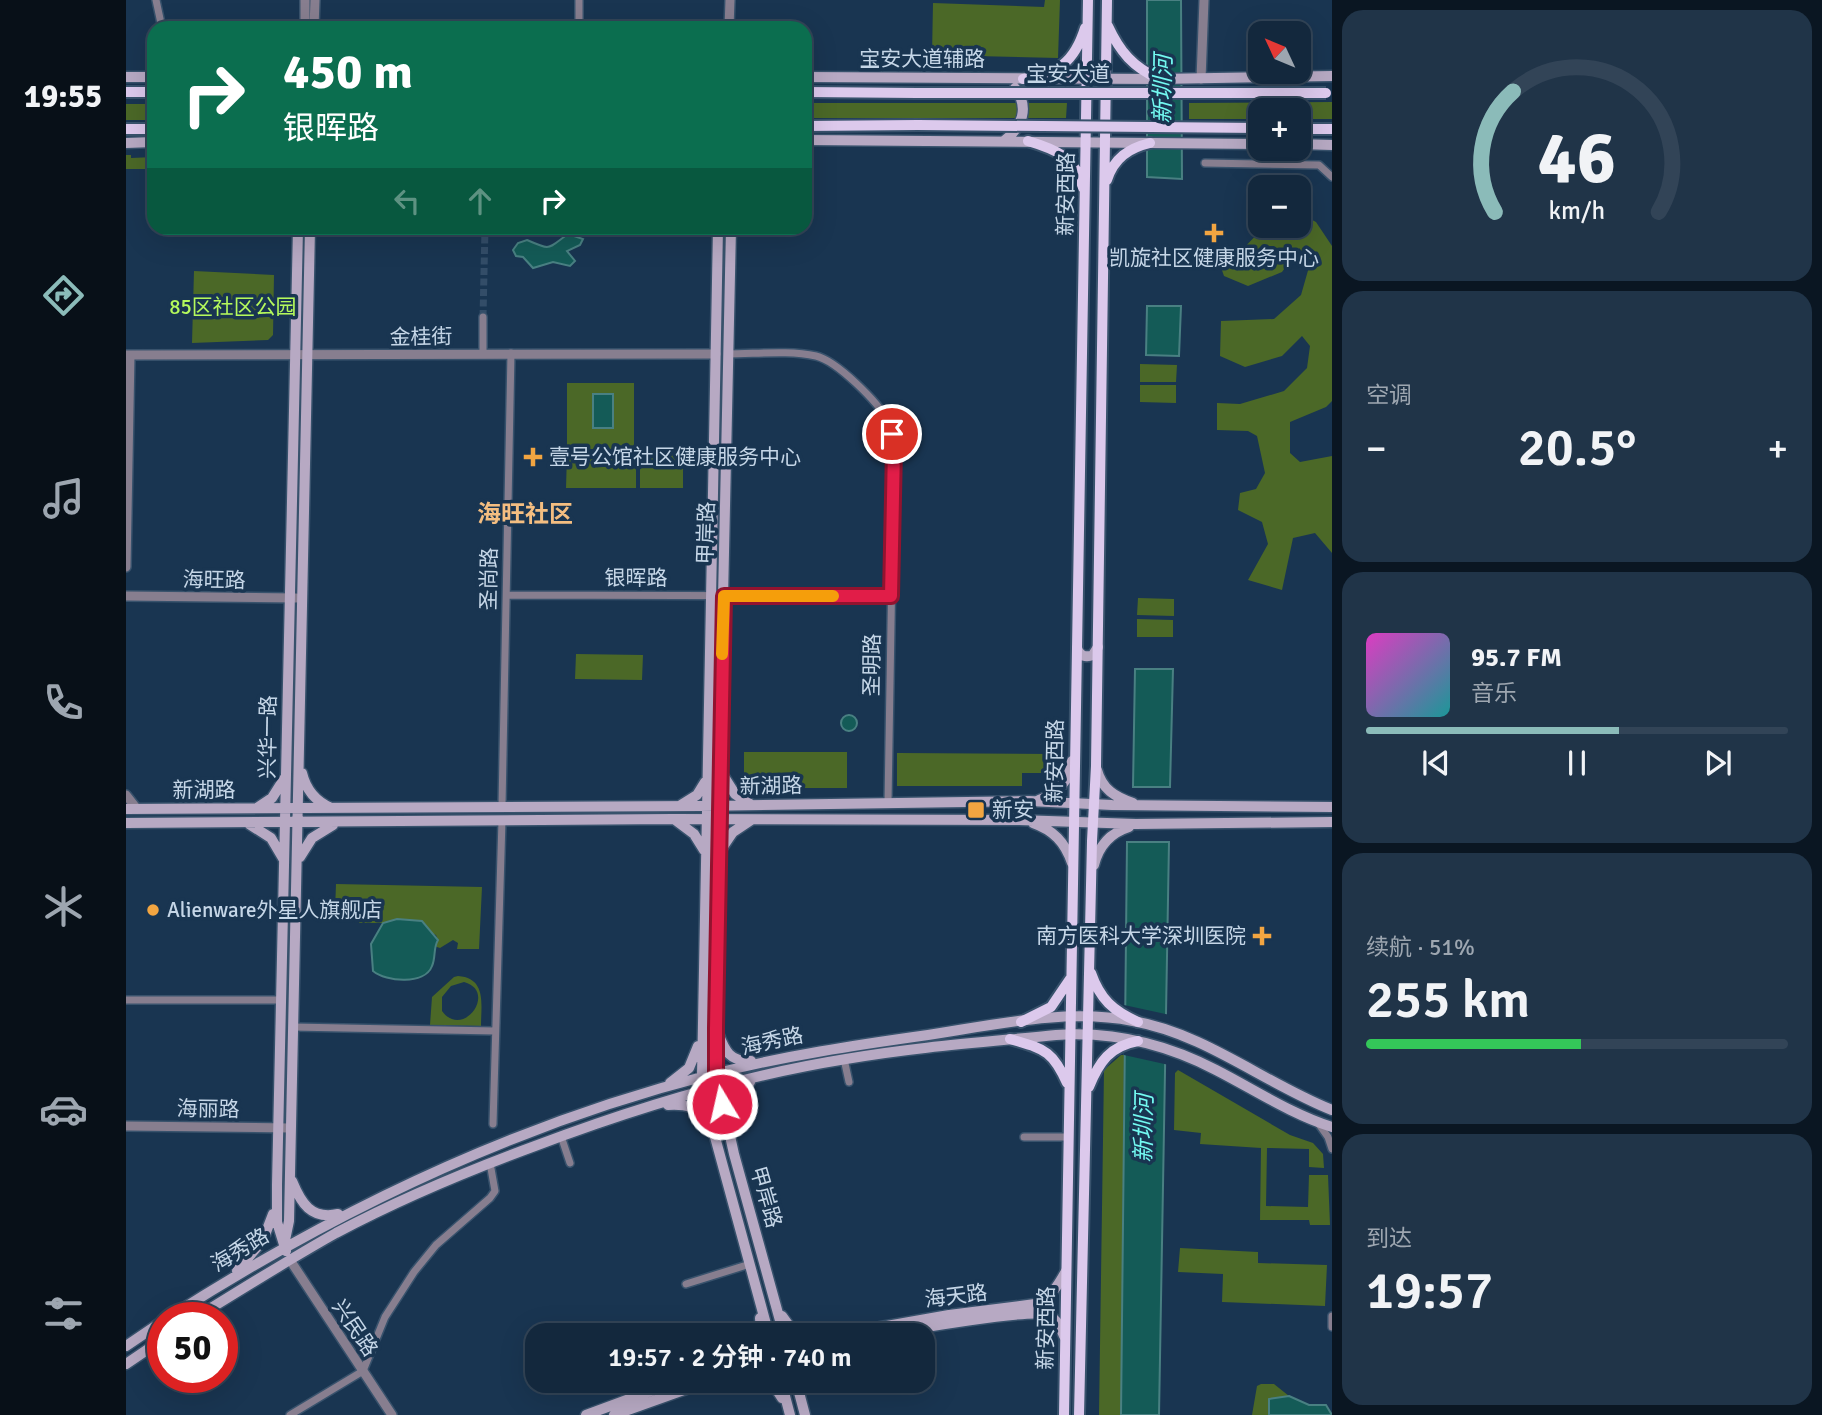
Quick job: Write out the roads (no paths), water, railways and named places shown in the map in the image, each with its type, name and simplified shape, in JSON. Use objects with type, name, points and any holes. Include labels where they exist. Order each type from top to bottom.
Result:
[{"type":"main road","name":"新安西路","points":[[1064,1415],[1088,0]]},
{"type":"main road","name":"新安西路","points":[[1079,1415],[1087,1017],[1096,766],[1107,0]]},
{"type":"main road","points":[[1023,79],[1047,75],[1061,67],[1078,47],[1088,19]]},
{"type":"main road","points":[[1107,24],[1122,53],[1140,75],[1159,79],[1332,76]]},
{"type":"main road","name":"宝安大道辅路","points":[[812,77],[1105,79],[1140,75]]},
{"type":"main road","points":[[126,77],[147,77]]},
{"type":"main road","points":[[1000,79],[1015,88],[1024,109],[1020,125],[1003,141]]},
{"type":"main road","points":[[126,92],[147,92]]},
{"type":"main road","name":"宝安大道","points":[[812,92],[1329,93]]},
{"type":"main road","points":[[812,126],[1248,128]]},
{"type":"main road","points":[[126,129],[147,129]]},
{"type":"main road","points":[[1311,129],[1329,129]]},
{"type":"main road","points":[[812,140],[1248,144]]},
{"type":"main road","points":[[1028,141],[1057,151],[1069,159],[1077,169],[1086,202]]},
{"type":"main road","points":[[126,143],[147,142]]},
{"type":"main road","points":[[1104,200],[1108,175],[1116,162],[1144,142]]},
{"type":"main road","points":[[1311,144],[1331,145]]},
{"type":"main road","name":"兴华一路","points":[[284,1247],[289,1221],[296,904],[286,822],[286,771],[298,235]]},
{"type":"main road","name":"兴华一路","points":[[290,1260],[277,1222],[277,1185],[285,903],[299,822],[299,708],[310,235]]},
{"type":"main road","name":"甲岸路","points":[[718,235],[702,1076],[715,1137],[766,1323]]},
{"type":"main road","name":"甲岸路","points":[[731,235],[716,1073],[734,1154],[781,1323]]},
{"type":"main road","points":[[717,297],[722,290],[726,291],[729,297]]},
{"type":"main road","points":[[1077,648],[1080,654],[1086,657],[1093,655],[1098,647]]},
{"type":"main road","points":[[288,709],[294,713],[299,708]]},
{"type":"main road","points":[[1030,801],[1047,797],[1064,783],[1071,769],[1074,750]]},
{"type":"main road","points":[[299,758],[309,791],[317,800],[335,809]]},
{"type":"main road","points":[[1096,766],[1100,780],[1109,791],[1140,805]]},
{"type":"main road","points":[[720,770],[735,794],[754,806]]},
{"type":"main road","points":[[253,809],[268,802],[277,792],[286,771]]},
{"type":"main road","points":[[675,806],[697,795],[707,775]]},
{"type":"main road","name":"新湖路","points":[[132,809],[754,806],[1030,801],[1332,807]]},
{"type":"main road","points":[[611,819],[619,813],[616,807],[612,806]]},
{"type":"main road","points":[[411,821],[404,815],[406,810],[412,807]]},
{"type":"main road","name":"新湖路","points":[[126,825],[611,819],[1019,820],[1136,824],[1332,822]]},
{"type":"main road","points":[[673,819],[694,834],[705,851]]},
{"type":"main road","points":[[718,854],[733,832],[753,819]]},
{"type":"main road","points":[[1019,820],[1042,826],[1056,835],[1067,850],[1072,864]]},
{"type":"main road","points":[[239,822],[255,827],[271,838],[291,867],[312,838],[328,826],[341,822]]},
{"type":"main road","points":[[1091,876],[1097,854],[1105,841],[1136,824]]},
{"type":"main road","points":[[285,903],[292,898],[296,904]]},
{"type":"main road","points":[[704,907],[706,902],[711,900],[717,906]]},
{"type":"main road","points":[[1089,966],[1102,998],[1124,1017],[1179,1033],[1332,1110]]},
{"type":"main road","points":[[1021,1022],[1054,1004],[1071,977]]},
{"type":"main road","name":"海秀路","points":[[197,1302],[227,1280],[284,1247],[359,1207],[451,1164],[702,1076],[842,1047],[1021,1022],[1070,1017],[1124,1017]]},
{"type":"main road","points":[[659,1090],[689,1069],[695,1058],[702,1028]]},
{"type":"main road","points":[[716,1028],[724,1049],[734,1059],[772,1060]]},
{"type":"main road","name":"海秀路","points":[[221,1302],[372,1215],[490,1163],[561,1136],[704,1091],[844,1059],[1010,1039],[1087,1034],[1124,1041]]},
{"type":"main road","points":[[1010,1039],[1047,1051],[1056,1060],[1068,1085]]},
{"type":"main road","points":[[1086,1093],[1102,1060],[1124,1041],[1138,1041],[1178,1052],[1332,1127]]},
{"type":"main road","points":[[734,1154],[732,1101],[742,1087],[766,1075]]},
{"type":"main road","points":[[650,1107],[671,1104],[692,1107],[702,1114],[715,1137]]},
{"type":"main road","points":[[289,1175],[301,1202],[314,1214],[331,1215],[359,1207]]},
{"type":"main road","points":[[227,1280],[257,1249],[268,1232],[277,1185]]},
{"type":"main road","name":"海天路","points":[[904,1323],[1035,1304],[1055,1290],[1067,1271]]},
{"type":"main road","points":[[757,1289],[760,1323]]},
{"type":"main road","points":[[776,1306],[787,1323]]},
{"type":"main road","name":"海天路","points":[[935,1326],[1039,1313],[1055,1320],[1066,1341]]},
{"type":"main road","points":[[126,1346],[147,1332]]},
{"type":"main road","points":[[126,1363],[147,1349]]},
{"type":"main road","points":[[586,1415],[646,1393]]},
{"type":"main road","points":[[614,1415],[675,1393]]},
{"type":"main road","points":[[778,1393],[790,1413]]},
{"type":"main road","points":[[784,1393],[790,1413]]},
{"type":"street","points":[[156,0],[160,21]]},
{"type":"street","points":[[305,21],[306,0]]},
{"type":"street","points":[[314,21],[315,0]]},
{"type":"street","points":[[579,0],[579,21]]},
{"type":"street","points":[[729,21],[730,0]]},
{"type":"street","points":[[1201,79],[1204,0]]},
{"type":"street","points":[[1205,163],[1319,165],[1332,177]]},
{"type":"street","points":[[483,317],[483,353]]},
{"type":"street","name":"圣尚路","points":[[502,806],[511,354]]},
{"type":"street","name":"金桂街","points":[[128,355],[716,354]]},
{"type":"street","name":"圣明路","points":[[728,354],[801,354],[820,357],[840,369],[884,415],[892,434],[894,448],[888,802]]},
{"type":"street","points":[[126,567],[128,355]]},
{"type":"street","name":"银晖路","points":[[506,595],[891,596]]},
{"type":"street","name":"海旺路","points":[[126,596],[302,598]]},
{"type":"street","points":[[126,795],[132,809]]},
{"type":"street","points":[[493,1125],[502,820]]},
{"type":"street","points":[[126,1000],[282,1000]]},
{"type":"street","points":[[293,1027],[495,1031]]},
{"type":"street","points":[[844,1059],[849,1082]]},
{"type":"street","points":[[1318,1122],[1332,1149]]},
{"type":"street","name":"海丽路","points":[[126,1126],[290,1128]]},
{"type":"street","points":[[561,1136],[570,1163]]},
{"type":"street","points":[[1024,1137],[1068,1137]]},
{"type":"street","points":[[290,1415],[363,1371],[385,1317],[414,1272],[436,1245],[495,1191],[490,1163]]},
{"type":"street","name":"兴民路","points":[[290,1260],[392,1415]]},
{"type":"street","points":[[686,1284],[750,1264]]},
{"type":"street","points":[[1332,1316],[1332,1327]]},
{"type":"water","name":"新圳河","points":[[1147,0],[1181,0],[1182,179],[1147,177]]},
{"type":"water","points":[[567,235],[583,239],[580,245],[567,251],[575,261],[570,266],[553,262],[533,268],[523,257],[516,256],[513,250],[518,243],[527,240],[545,247]]},
{"type":"water","points":[[1147,306],[1181,306],[1179,356],[1146,355]]},
{"type":"water","points":[[593,394],[613,394],[613,428],[593,428]]},
{"type":"water","points":[[1135,669],[1173,669],[1170,787],[1133,787]]},
{"type":"water","points":[[846,715],[852,715],[857,723],[855,729],[846,731],[841,726],[841,720]]},
{"type":"water","name":"新圳河","points":[[1127,842],[1169,842],[1159,1415],[1121,1415]]},
{"type":"water","points":[[397,919],[422,921],[438,940],[432,966],[428,972],[414,979],[387,978],[373,971],[371,944],[383,923]]},
{"type":"water","points":[[1289,1396],[1309,1405],[1326,1405],[1332,1415],[1269,1415],[1269,1399]]},
{"type":"tunnel","points":[[483,317],[485,235]]},
{"type":"place","name":"凯旋社区健康服务中心","points":[[1214,233]]},
{"type":"place","name":"壹号公馆社区健康服务中心","points":[[533,457]]},
{"type":"place","name":"新安","points":[[976,810]]},
{"type":"place","name":"Alienware外星人旗舰店","points":[[153,910]]},
{"type":"place","name":"南方医科大学深圳医院","points":[[1262,936]]},
{"type":"district","name":"海旺社区","points":[[525,514]]},
{"type":"park label","name":"85区社区公园","points":[[233,307]]}]
